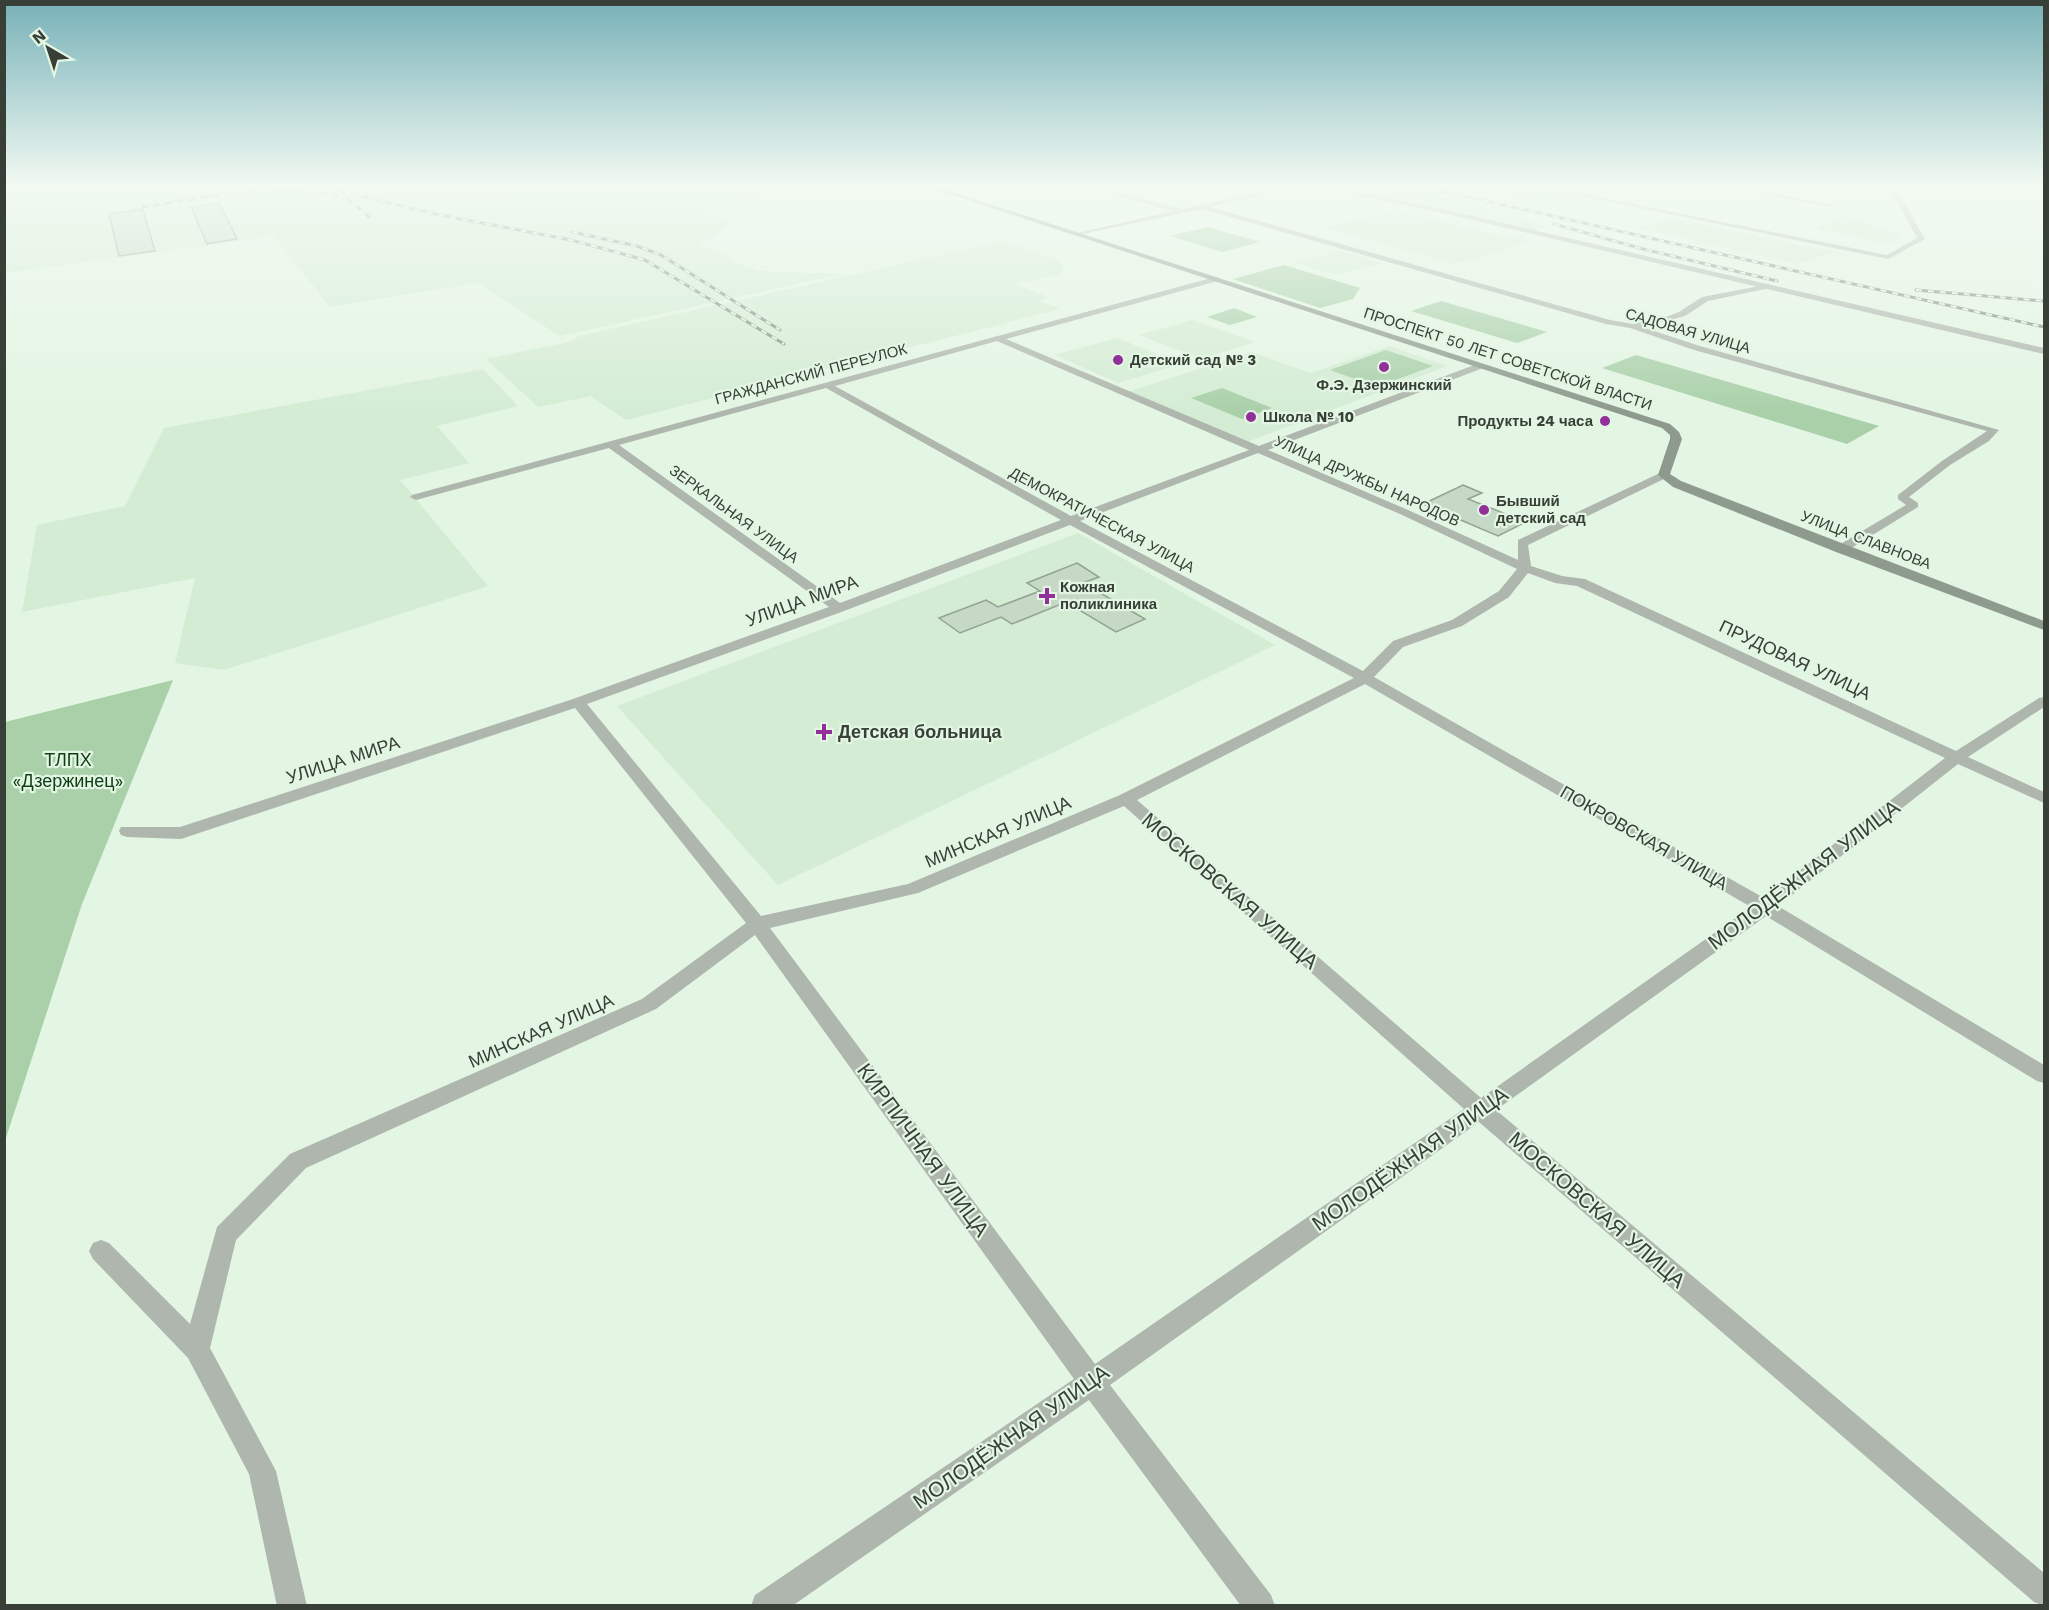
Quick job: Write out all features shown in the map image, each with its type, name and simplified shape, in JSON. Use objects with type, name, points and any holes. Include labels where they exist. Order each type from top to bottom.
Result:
[{"type":"main road","name":"ПРОСПЕКТ 50 ЛЕТ СОВЕТСКОЙ ВЛАСТИ","points":[[1164,262],[1666,426],[1675,434],[1676,439],[1671,479]]},
{"type":"main road","name":"УЛИЦА СЛАВНОВА","points":[[1671,479],[1841,549],[2044,626]]},
{"type":"street","name":"САДОВАЯ УЛИЦА","points":[[1398,262],[1609,322],[1632,326],[1697,348],[1994,430],[1985,439],[1946,463],[1902,497],[1914,506],[1841,549]]},
{"type":"street","points":[[1664,262],[2044,351]]},
{"type":"street","name":"ГРАЖДАНСКИЙ ПЕРЕУЛОК","points":[[416,497],[1215,279]]},
{"type":"street","points":[[1632,326],[1668,320],[1706,299],[1767,286]]},
{"type":"street","name":"УЛИЦА ДРУЖБЫ НАРОДОВ","points":[[997,338],[1262,451],[1525,568]]},
{"type":"street","name":"УЛИЦА МИРА","points":[[127,831],[181,833],[578,702],[1262,451],[1480,366]]},
{"type":"street","name":"ДЕМОКРАТИЧЕСКАЯ УЛИЦА","points":[[827,385],[1069,520],[1365,678]]},
{"type":"street","name":"ЗЕРКАЛЬНАЯ УЛИЦА","points":[[612,444],[839,608]]},
{"type":"street","points":[[1525,568],[1522,543],[1671,479]]},
{"type":"street","name":"МИНСКАЯ УЛИЦА","points":[[197,1349],[225,1234],[298,1161],[649,1004],[757,924],[912,889],[1126,799],[1365,678],[1398,644],[1457,623],[1504,594],[1525,568]]},
{"type":"street","name":"ПРУДОВАЯ УЛИЦА","points":[[1525,568],[1560,580],[1580,582],[2044,798]]},
{"type":"street","name":"ПОКРОВСКАЯ УЛИЦА","points":[[1365,678],[1765,907],[2044,1075]]},
{"type":"street","name":"МОЛОДЁЖНАЯ УЛИЦА","points":[[766,1605],[1092,1382],[1480,1110],[1765,907],[1957,757],[2044,700]]},
{"type":"street","name":"КИРПИЧНАЯ УЛИЦА","points":[[578,702],[757,924],[1092,1382],[1260,1605]]},
{"type":"street","name":"МОСКОВСКАЯ УЛИЦА","points":[[1126,799],[1480,1110],[2044,1592]]},
{"type":"street","points":[[101,1251],[197,1349],[262,1471],[292,1605]]},
{"type":"shaded area","points":[[5,262],[84,262],[5,273]]},
{"type":"shaded area","points":[[295,262],[735,262],[760,271],[842,274],[560,336],[478,283],[330,307]]},
{"type":"shaded area","points":[[909,262],[1058,262],[1065,266],[1059,274],[1015,284],[1050,298],[1040,301],[1060,309],[626,420],[591,396],[538,407],[486,359],[570,342],[579,336]]},
{"type":"shaded area","points":[[1378,262],[1381,263],[1336,275],[1295,263]]},
{"type":"shaded area","points":[[1192,320],[1255,342],[1202,359],[1139,335]]},
{"type":"shaded area","name":"Детский сад № 3","points":[[1117,338],[1181,364],[1118,383],[1055,355]]},
{"type":"shaded area","name":"Школа № 10","points":[[1389,346],[1448,366],[1247,442],[1128,392],[1251,352],[1311,373]]},
{"type":"shaded area","points":[[483,369],[518,406],[437,426],[469,463],[400,480],[488,586],[224,670],[175,663],[195,578],[22,612],[37,525],[125,506],[164,428]]},
{"type":"shaded area","points":[[1078,533],[1275,645],[778,885],[617,706]]},
{"type":"green space","points":[[1284,265],[1360,288],[1353,299],[1320,308],[1233,279]]},
{"type":"green space","points":[[1441,301],[1547,332],[1517,343],[1411,311]]},
{"type":"green space","points":[[1234,308],[1257,317],[1230,325],[1207,317]]},
{"type":"green space","points":[[1386,350],[1433,366],[1377,387],[1330,370]]},
{"type":"green space","points":[[1636,355],[1879,426],[1847,444],[1602,368]]},
{"type":"green space","points":[[1222,388],[1272,408],[1242,419],[1191,398]]},
{"type":"green space","name":"ТЛПХ «Дзержинец»","points":[[173,680],[82,904],[5,1141],[5,722]]},
{"type":"building","name":"Бывший детский сад","points":[[1463,485],[1482,493],[1468,499],[1526,522],[1498,536],[1423,504]]},
{"type":"building","name":"Кожная поликлиника","points":[[1077,563],[1099,577],[1083,583],[1145,619],[1116,632],[1066,602],[1012,624],[1001,617],[960,633],[939,618],[986,600],[998,607],[1040,591],[1027,583]]},
{"type":"railway","points":[[649,262],[784,344]]},
{"type":"railway","points":[[672,262],[780,330]]},
{"type":"railway","points":[[1698,262],[1777,281]]},
{"type":"railway","points":[[1757,262],[2044,327]]},
{"type":"railway","points":[[1916,290],[2044,301]]},
{"type":"place","name":"Детский сад № 3","points":[[1118,360]]},
{"type":"place","name":"Ф.Э. Дзержинский","points":[[1384,367]]},
{"type":"place","name":"Школа № 10","points":[[1251,417]]},
{"type":"place","name":"Продукты 24 часа","points":[[1605,421]]},
{"type":"place","name":"Бывший детский сад","points":[[1484,510]]},
{"type":"place","name":"Кожная поликлиника","points":[[1047,596]]},
{"type":"place","name":"Детская больница","points":[[824,732]]}]
